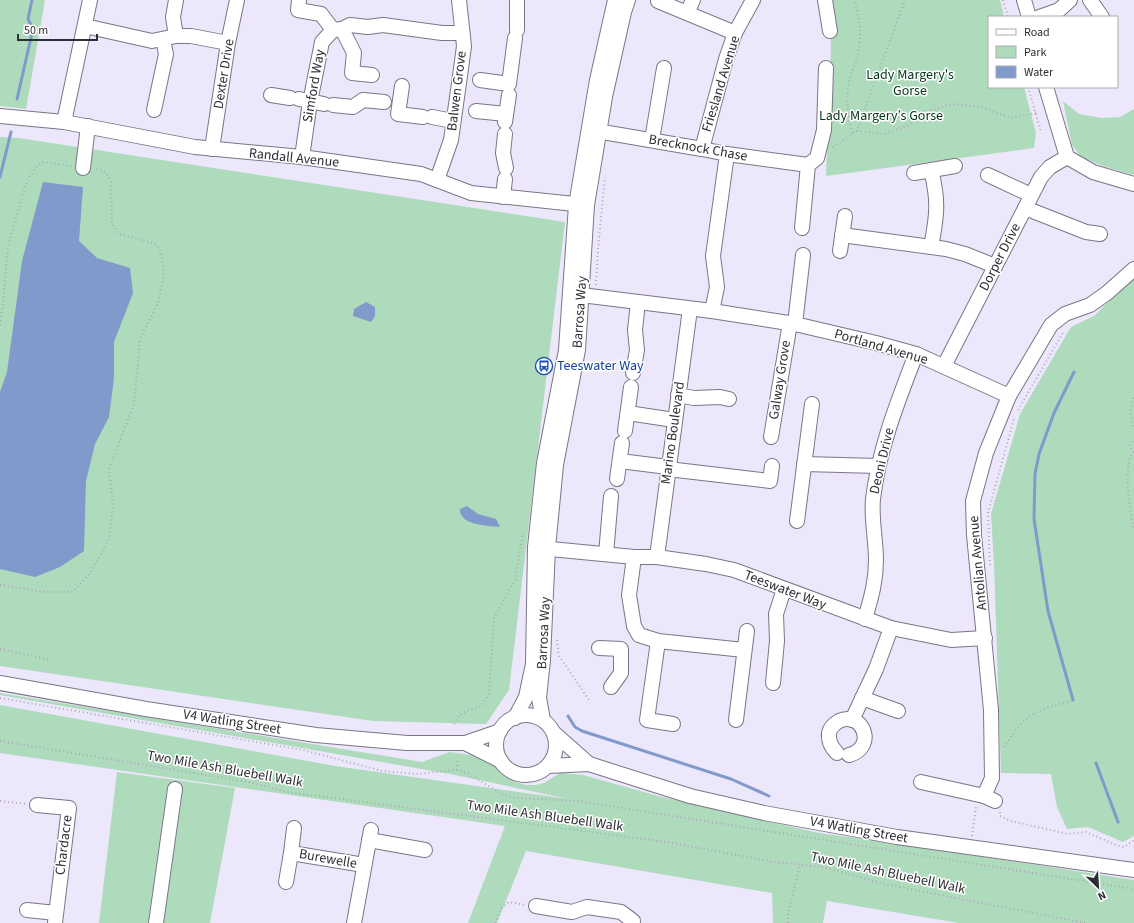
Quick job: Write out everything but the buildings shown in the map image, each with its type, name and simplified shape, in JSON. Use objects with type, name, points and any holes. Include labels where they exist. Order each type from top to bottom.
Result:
[{"type":"street","points":[[64,122],[90,0]]},
{"type":"street","points":[[154,110],[170,38],[176,0]]},
{"type":"street","name":"Dexter Drive","points":[[212,149],[228,43],[237,0]]},
{"type":"street","points":[[299,0],[298,10],[321,14],[337,30],[354,53],[352,72],[372,75]]},
{"type":"street","name":"Balwen Grove","points":[[437,180],[451,140],[453,122],[466,109],[470,78],[462,33],[460,0]]},
{"type":"street","points":[[470,78],[509,84],[516,34],[517,0]]},
{"type":"street","name":"Barrosa Way","points":[[594,130],[597,80],[616,0]]},
{"type":"street","name":"Barrosa Way","points":[[543,720],[539,698],[543,660],[542,548],[544,463],[576,294],[581,205],[594,130],[628,0]]},
{"type":"street","name":"Friesland Avenue","points":[[702,148],[726,59],[735,33],[753,0]]},
{"type":"street","points":[[825,0],[830,31]]},
{"type":"street","points":[[1024,0],[1029,16]]},
{"type":"street","points":[[1042,16],[1059,10],[1070,0]]},
{"type":"street","points":[[1090,0],[1101,16]]},
{"type":"street","points":[[658,1],[690,6],[735,33]]},
{"type":"street","points":[[337,30],[350,25],[368,27],[382,26],[442,33],[462,33]]},
{"type":"street","points":[[85,26],[152,41],[191,36],[228,43]]},
{"type":"street","name":"Simford Way","points":[[302,157],[300,100],[322,42],[337,30]]},
{"type":"street","points":[[652,140],[664,68]]},
{"type":"street","points":[[802,228],[808,165],[817,158],[824,130],[826,68]]},
{"type":"street","points":[[402,86],[398,114],[427,117],[453,122]]},
{"type":"street","points":[[1046,88],[1067,157],[1093,172],[1134,184]]},
{"type":"street","points":[[271,95],[353,107],[363,100],[384,102]]},
{"type":"street","points":[[502,197],[506,174],[503,153],[508,95]]},
{"type":"street","points":[[466,109],[505,124]]},
{"type":"street","name":"Randall Avenue","points":[[0,116],[64,122],[195,147],[302,157],[422,174],[471,193],[581,205]]},
{"type":"street","points":[[83,168],[88,126]]},
{"type":"street","name":"Brecknock Chase","points":[[594,130],[702,148],[727,154],[808,165]]},
{"type":"street","points":[[712,311],[717,287],[713,256],[727,154]]},
{"type":"street","name":"Dorper Drive","points":[[944,366],[1041,177],[1050,167],[1067,157]]},
{"type":"street","points":[[914,173],[955,166]]},
{"type":"street","points":[[931,170],[936,189],[937,208],[931,247]]},
{"type":"street","points":[[988,175],[1031,195]]},
{"type":"street","points":[[1025,208],[1086,232],[1100,234]]},
{"type":"street","points":[[840,251],[845,216]]},
{"type":"street","points":[[842,235],[946,249],[965,254],[996,266]]},
{"type":"street","points":[[792,324],[803,255]]},
{"type":"street","name":"Antolian Avenue","points":[[989,799],[992,778],[991,710],[974,534],[974,501],[986,453],[1009,396],[1051,326],[1065,314],[1090,305],[1107,293],[1134,269]]},
{"type":"street","name":"Portland Avenue","points":[[576,294],[712,311],[792,324],[876,343],[916,354],[1009,396]]},
{"type":"street","points":[[633,373],[637,350],[635,330],[638,302]]},
{"type":"street","name":"Marino Boulevard","points":[[657,557],[674,420],[690,309]]},
{"type":"street","name":"Galway Grove","points":[[771,437],[792,324]]},
{"type":"street","name":"Deoni Drive","points":[[864,619],[874,587],[876,560],[873,501],[878,466],[896,406],[916,354]]},
{"type":"street","points":[[617,479],[631,387]]},
{"type":"street","points":[[678,395],[694,398],[723,394]]},
{"type":"street","points":[[797,521],[812,404]]},
{"type":"street","points":[[628,413],[674,420]]},
{"type":"street","points":[[620,461],[770,482],[772,466]]},
{"type":"street","points":[[804,464],[878,466]]},
{"type":"street","points":[[606,554],[611,496]]},
{"type":"street","name":"Barrosa Way","points":[[515,718],[526,697],[533,664],[542,548]]},
{"type":"street","name":"Teeswater Way","points":[[542,548],[634,557],[657,557],[706,564],[734,570],[891,628],[951,640],[985,638]]},
{"type":"street","points":[[634,557],[628,595],[634,626],[639,635],[658,641],[744,650]]},
{"type":"street","points":[[773,683],[777,641],[776,614],[784,589]]},
{"type":"street","points":[[852,720],[876,668],[891,628]]},
{"type":"street","points":[[736,720],[747,631]]},
{"type":"street","points":[[599,648],[621,649],[632,644],[639,635]]},
{"type":"street","points":[[658,641],[641,718],[673,724]]},
{"type":"street","points":[[611,687],[622,673],[621,649]]},
{"type":"street","name":"V4 Watling Street","points":[[0,684],[146,709],[316,735],[407,743],[465,743],[500,731]]},
{"type":"street","points":[[862,698],[898,711]]},
{"type":"street","points":[[529,715],[543,720],[554,733],[556,747],[555,754],[548,766],[534,774],[519,774],[506,767],[501,761],[496,749],[496,743],[500,731],[509,721],[515,718],[529,715]]},
{"type":"street","points":[[841,720],[852,720],[862,727],[865,739],[860,750],[854,754],[843,754],[830,744],[829,732],[836,723],[841,720]]},
{"type":"street","name":"V4 Watling Street","points":[[554,733],[589,764]]},
{"type":"street","name":"V4 Watling Street","points":[[465,743],[501,761]]},
{"type":"street","name":"V4 Watling Street","points":[[548,766],[589,764],[690,796],[764,813],[897,837],[1134,870]]},
{"type":"street","points":[[921,782],[989,799]]},
{"type":"street","points":[[156,923],[175,789]]},
{"type":"street","name":"Chardacre","points":[[27,910],[56,918],[70,803],[37,805]]},
{"type":"street","name":"Burewelle","points":[[286,882],[294,828]]},
{"type":"street","name":"Burewelle","points":[[354,923],[370,835],[425,850]]},
{"type":"street","name":"Burewelle","points":[[291,853],[364,865]]},
{"type":"street","points":[[536,906],[572,912],[587,907],[621,912],[633,921],[632,923]]},
{"type":"path","points":[[852,133],[847,104],[848,85],[858,54],[860,37],[858,12],[854,0]]},
{"type":"path","points":[[832,148],[857,130],[905,0]]},
{"type":"path","points":[[1003,0],[1008,16]]},
{"type":"path","points":[[1028,88],[1041,132]]},
{"type":"path","points":[[857,130],[884,134],[908,125],[928,111],[952,104],[981,107],[1011,118],[1036,113]]},
{"type":"path","points":[[0,325],[8,246],[27,180],[37,166],[44,162],[102,170],[108,175],[111,181],[112,224],[119,234],[153,243],[158,247],[164,272],[157,305],[140,339],[134,404],[109,469],[113,504],[109,539],[92,570],[76,589],[70,592],[45,592],[0,585]]},
{"type":"path","points":[[990,566],[988,513],[1016,413],[1065,330]]},
{"type":"path","points":[[1134,398],[1131,403],[1131,418],[1134,429]]},
{"type":"path","points":[[1134,440],[1130,445],[1134,452],[1129,458],[1128,490],[1134,529]]},
{"type":"path","points":[[454,724],[459,715],[481,706],[489,695],[494,618],[515,580],[524,527]]},
{"type":"path","points":[[0,649],[51,660]]},
{"type":"path","points":[[559,656],[589,700]]},
{"type":"path","points":[[0,698],[303,750],[382,771],[416,774],[457,770],[472,775],[502,794],[515,798],[578,801],[1134,889]]},
{"type":"path","points":[[1003,748],[1022,722],[1029,717],[1038,712],[1071,701]]},
{"type":"path","name":"Two Mile Ash Bluebell Walk","points":[[0,741],[249,782],[288,792],[667,842],[774,862],[823,867],[884,884],[1084,923]]},
{"type":"path","points":[[457,762],[457,770]]},
{"type":"path","points":[[970,847],[977,801],[989,799],[998,801],[1000,816],[1011,821],[1068,834],[1086,832],[1116,845],[1124,846],[1134,840]]},
{"type":"path","points":[[0,801],[37,805]]},
{"type":"path","points":[[788,923],[788,915],[800,865]]},
{"type":"path","points":[[495,923],[501,909],[508,902],[536,906]]},
{"type":"green space","points":[[0,0],[45,0],[26,109],[0,106]]},
{"type":"green space","name":"Lady Margery’s Gorse","points":[[828,0],[1000,0],[1004,16],[988,16],[988,88],[1024,88],[1036,133],[1034,148],[826,176],[831,48]]},
{"type":"green space","points":[[1063,101],[1079,114],[1102,118],[1120,117],[1134,109],[1134,175],[1103,166],[1081,157],[1072,145]]},
{"type":"green space","points":[[0,137],[19,138],[565,222],[509,690],[486,724],[373,721],[0,666]]},
{"type":"green space","points":[[1134,277],[1134,836],[1123,842],[1088,827],[1067,829],[1057,807],[1051,774],[1001,773],[991,514],[1020,414],[1071,327],[1094,316]]},
{"type":"green space","points":[[0,693],[422,762],[450,752],[484,757],[505,775],[516,782],[525,785],[544,783],[560,773],[583,775],[658,796],[819,833],[1134,880],[1134,923],[959,923],[827,901],[823,923],[773,923],[772,893],[526,851],[497,923],[468,923],[505,826],[0,753],[0,705],[335,766],[569,799],[450,774],[0,695]]},
{"type":"green space","points":[[117,772],[235,788],[210,923],[99,923]]},
{"type":"water","points":[[43,182],[83,187],[79,241],[97,258],[130,268],[133,293],[114,342],[114,378],[109,417],[95,444],[86,481],[84,551],[60,567],[35,577],[0,569],[0,392],[7,372],[22,261]]},
{"type":"water","points":[[366,302],[375,307],[375,316],[371,322],[353,316],[354,309]]},
{"type":"water","points":[[467,506],[478,514],[496,519],[500,527],[474,523],[465,519],[461,514],[460,509]]},
{"type":"waterway","points":[[17,99],[33,29],[28,19],[32,0]]},
{"type":"waterway","points":[[0,177],[11,132]]},
{"type":"waterway","points":[[1073,700],[1048,611],[1034,519],[1035,474],[1039,454],[1054,413],[1074,372]]},
{"type":"waterway","points":[[568,716],[575,727],[582,731],[731,779],[769,796]]},
{"type":"waterway","points":[[1096,763],[1118,822]]},
{"type":"place","name":"Teeswater Way","points":[[544,366]]},
{"type":"park label","name":"Lady Margery's Gorse","points":[[910,84]]}]
